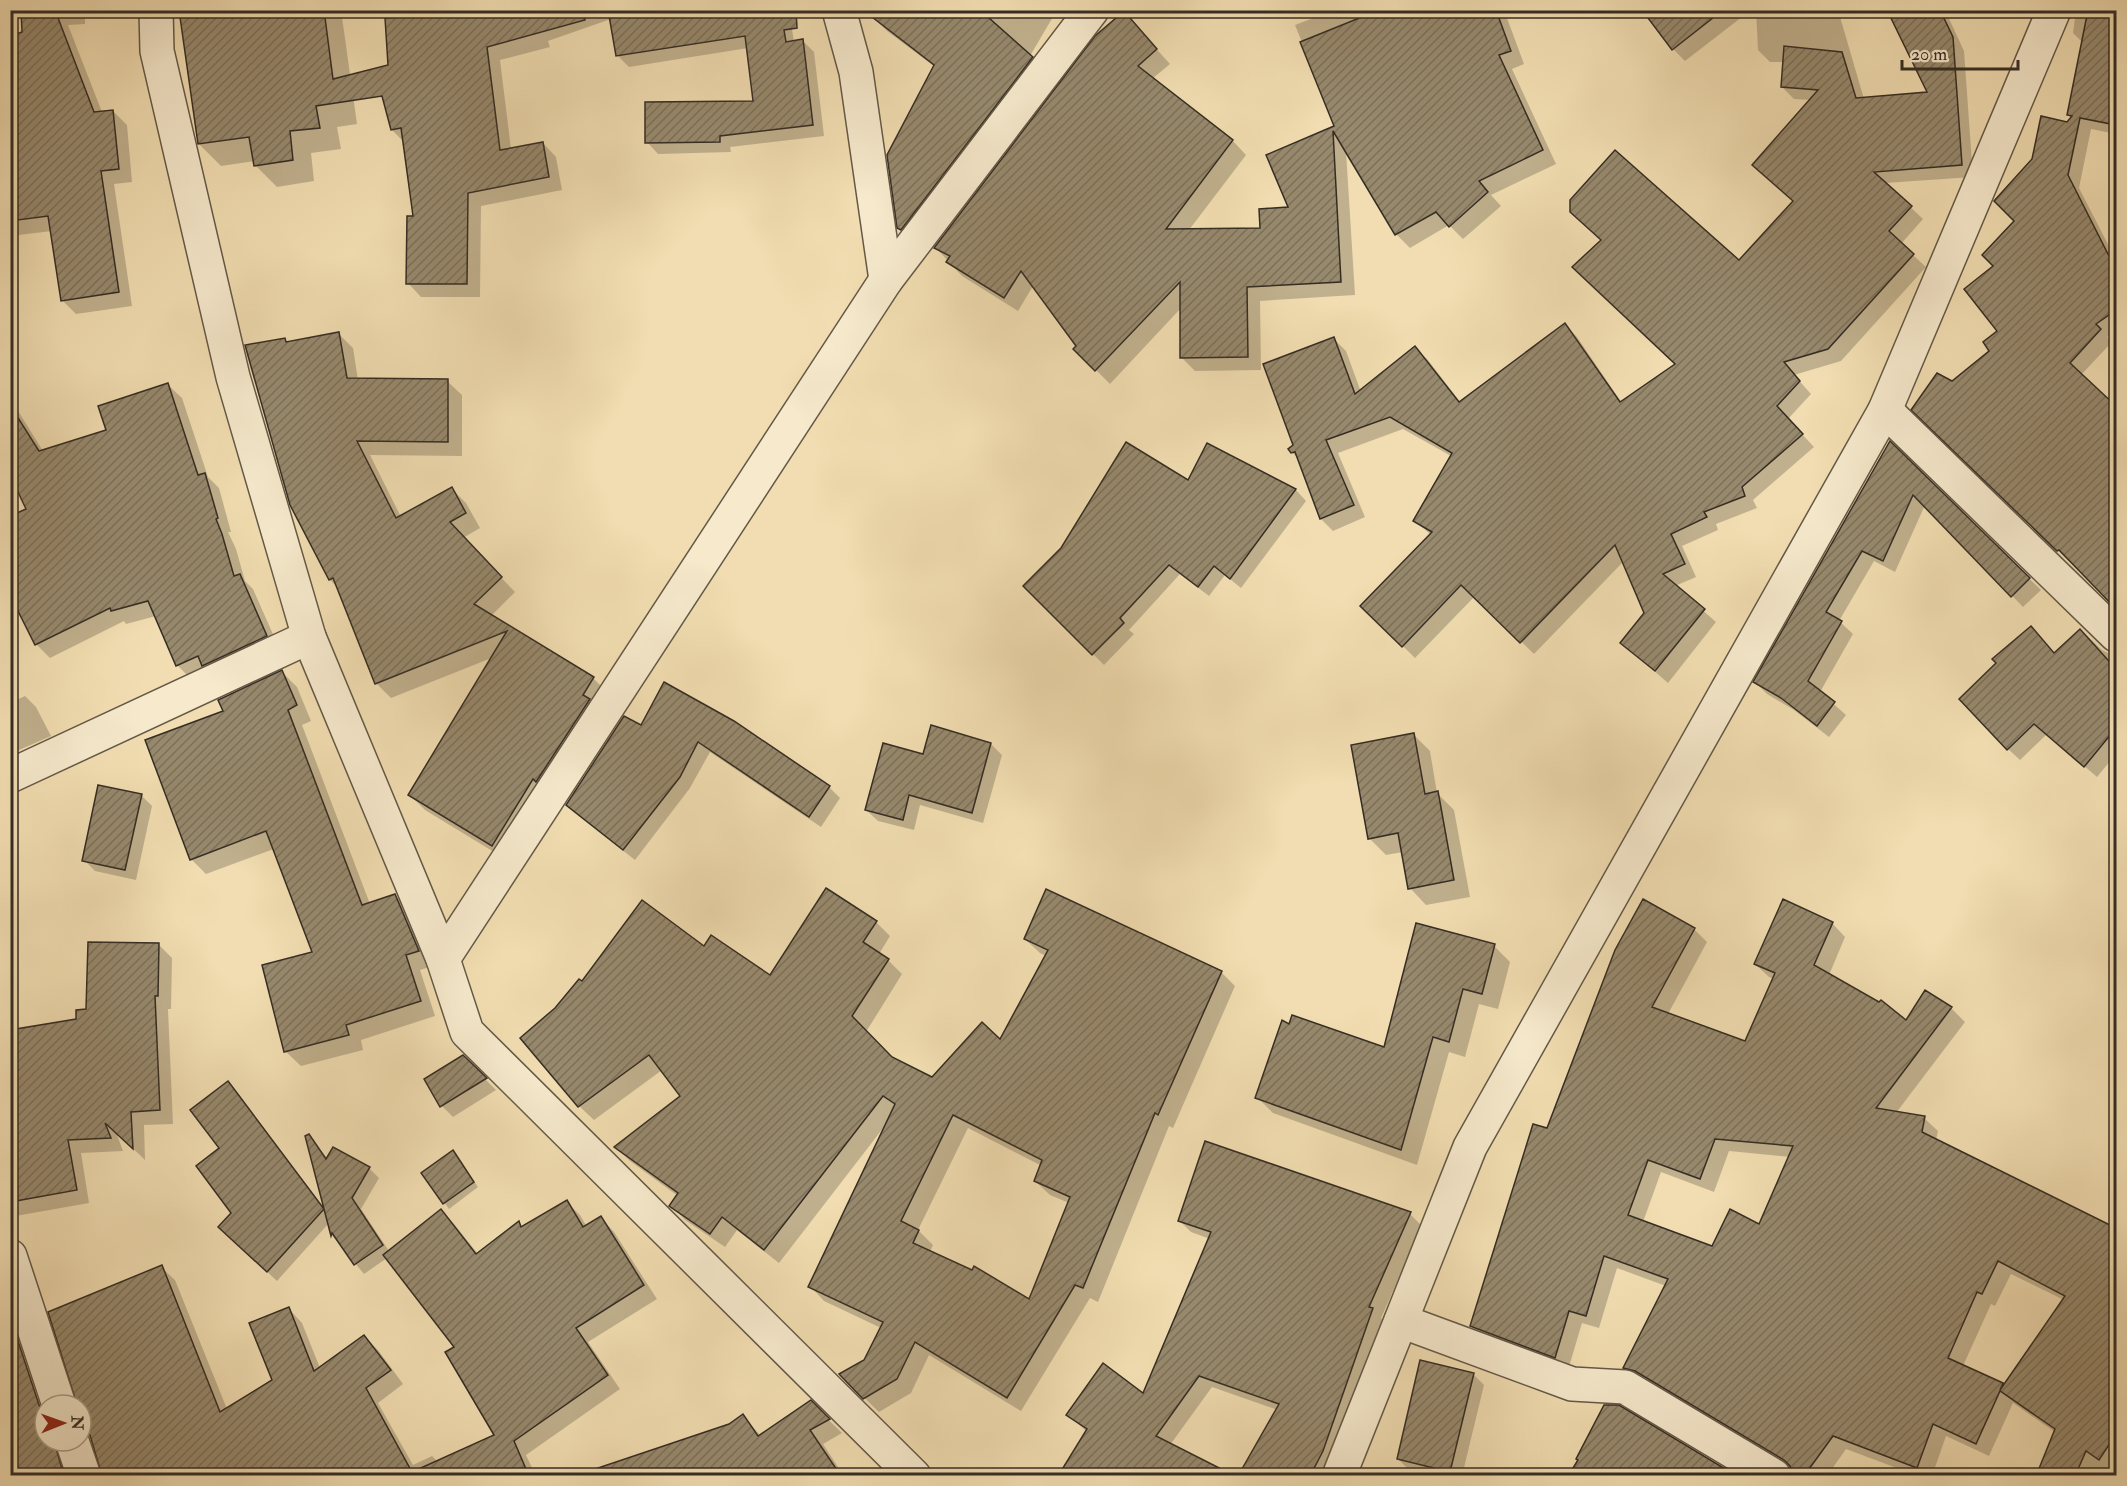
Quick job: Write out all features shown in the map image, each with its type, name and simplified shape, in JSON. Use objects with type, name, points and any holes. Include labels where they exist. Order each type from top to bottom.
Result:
[{"type":"street","points":[[156,10],[157,51],[232,377],[309,637],[443,959],[467,1032],[914,1476]]},
{"type":"street","points":[[839,10],[856,72],[886,280]]},
{"type":"street","points":[[443,959],[886,280],[1092,10]]},
{"type":"street","points":[[1339,1476],[1470,1146],[1885,410],[2054,10]]},
{"type":"street","points":[[1885,410],[2116,635]]},
{"type":"street","points":[[10,776],[309,637]]},
{"type":"street","points":[[10,1256],[55,1393]]},
{"type":"street","points":[[1401,1322],[1572,1384],[1625,1387],[1774,1476]]},
{"type":"street","points":[[76,1453],[84,1476]]},
{"type":"building","points":[[21,10],[55,10],[94,112],[113,110],[119,169],[101,171],[119,292],[61,301],[48,216],[10,221],[10,36],[22,32]]},
{"type":"building","points":[[179,10],[324,10],[333,79],[388,65],[385,18],[410,16],[410,10],[584,10],[585,20],[487,47],[500,150],[543,142],[549,177],[468,193],[467,284],[406,284],[407,216],[413,216],[401,128],[391,130],[382,96],[316,106],[320,128],[290,131],[293,160],[254,166],[249,137],[198,144]]},
{"type":"building","points":[[608,10],[796,10],[797,28],[784,30],[786,42],[803,39],[813,125],[720,136],[720,142],[645,143],[645,102],[753,101],[745,36],[616,56]]},
{"type":"building","points":[[863,10],[980,10],[1033,57],[901,230],[897,228],[887,155],[934,65]]},
{"type":"building","points":[[1379,10],[1496,10],[1511,51],[1499,55],[1543,150],[1479,181],[1488,192],[1449,227],[1436,212],[1395,235],[1333,131],[1341,282],[1247,287],[1248,357],[1180,358],[1180,282],[1095,371],[1073,349],[1076,346],[1021,271],[1004,298],[946,262],[950,256],[934,248],[1095,36],[1124,11],[1157,49],[1138,66],[1233,140],[1166,229],[1260,228],[1259,209],[1288,207],[1266,155],[1334,126],[1300,42]]},
{"type":"building","points":[[1642,10],[1723,10],[1672,50]]},
{"type":"building","points":[[1887,10],[1940,10],[1953,37],[1962,165],[1874,172],[1912,206],[1889,231],[1914,254],[1828,349],[1784,362],[1800,381],[1777,406],[1803,434],[1742,487],[1745,496],[1704,512],[1707,517],[1671,534],[1685,564],[1663,574],[1705,609],[1655,671],[1620,643],[1644,613],[1615,545],[1520,643],[1461,585],[1402,647],[1360,606],[1432,532],[1413,521],[1452,453],[1390,417],[1326,440],[1354,505],[1320,519],[1295,452],[1291,453],[1288,449],[1293,445],[1263,364],[1334,337],[1355,394],[1415,346],[1459,402],[1565,323],[1620,402],[1675,364],[1572,267],[1601,240],[1570,212],[1570,200],[1615,150],[1739,260],[1793,201],[1752,165],[1818,90],[1781,87],[1784,46],[1842,52],[1856,98],[1927,92]]},
{"type":"building","points":[[2088,10],[2116,10],[2116,125],[2080,118],[2068,175],[2108,254],[2116,265],[2116,310],[2096,324],[2101,329],[2070,363],[2116,406],[2116,609],[2059,550],[2057,551],[1911,410],[1937,373],[1952,381],[1989,351],[1983,342],[1997,331],[1964,289],[1993,266],[1982,255],[2014,221],[1994,201],[2032,159],[2041,116],[2067,122],[2072,116],[2067,115]]},
{"type":"building","points":[[339,332],[347,378],[448,379],[448,442],[357,441],[396,518],[452,487],[466,513],[450,522],[502,577],[474,604],[594,677],[583,695],[590,699],[536,782],[533,779],[492,846],[408,795],[507,631],[375,684],[333,578],[329,580],[290,505],[245,345],[285,338],[286,342]]},
{"type":"building","points":[[168,383],[198,475],[205,473],[218,518],[216,519],[234,576],[240,574],[267,636],[202,666],[198,656],[176,666],[148,601],[111,611],[110,608],[35,645],[10,595],[10,516],[26,509],[10,475],[10,405],[39,451],[106,430],[98,406]]},
{"type":"building","points":[[1890,441],[2030,578],[2011,597],[1913,495],[1883,561],[1862,551],[1826,612],[1842,621],[1808,681],[1835,702],[1817,726],[1781,698],[1753,682]]},
{"type":"building","points":[[1126,442],[1188,480],[1207,443],[1296,489],[1230,579],[1214,566],[1198,587],[1169,565],[1120,618],[1124,623],[1092,655],[1023,586],[1061,548]]},
{"type":"building","points":[[2031,626],[2054,653],[2080,629],[2116,669],[2116,728],[2084,767],[2034,724],[2007,750],[1959,699],[1996,663],[1992,659]]},
{"type":"building","points":[[282,670],[297,705],[288,710],[362,905],[395,894],[419,951],[406,955],[421,1001],[346,1025],[349,1035],[284,1052],[262,965],[312,952],[266,831],[190,860],[145,740],[223,711],[218,700]]},
{"type":"building","points":[[664,682],[734,721],[830,786],[809,817],[698,742],[680,777],[623,850],[566,805],[624,716],[641,725]]},
{"type":"building","points":[[931,725],[991,743],[972,813],[909,795],[903,820],[865,810],[883,743],[923,754]]},
{"type":"building","points":[[1414,733],[1425,794],[1438,791],[1454,880],[1408,889],[1398,833],[1368,839],[1351,745]]},
{"type":"building","points":[[98,785],[142,794],[125,870],[82,861]]},
{"type":"building","points":[[826,888],[877,921],[863,942],[889,959],[852,1016],[892,1057],[932,1077],[982,1022],[1000,1039],[1048,950],[1024,939],[1046,889],[1222,971],[1158,1115],[1155,1113],[1083,1288],[1075,1285],[1007,1398],[915,1342],[897,1379],[863,1399],[839,1374],[864,1360],[883,1322],[808,1287],[895,1104],[883,1096],[764,1250],[722,1217],[710,1234],[669,1206],[678,1193],[614,1147],[680,1096],[649,1055],[578,1107],[520,1038],[555,1008],[579,979],[582,981],[642,900],[704,946],[711,935],[770,975]],"holes":[[[953,1115],[1042,1160],[1034,1181],[1070,1197],[1029,1299],[974,1266],[972,1270],[913,1243],[919,1230],[901,1221]]]},
{"type":"building","points":[[1643,899],[1695,928],[1652,1007],[1745,1041],[1775,973],[1754,964],[1783,899],[1833,922],[1814,965],[1879,1002],[1881,1000],[1906,1020],[1925,990],[1952,1007],[1876,1108],[1925,1116],[1922,1132],[2116,1228],[2116,1434],[2099,1460],[2086,1451],[2075,1476],[2036,1476],[2055,1429],[2000,1391],[1976,1444],[1933,1424],[1917,1468],[1833,1436],[1804,1476],[1793,1476],[1790,1466],[1784,1460],[1635,1371],[1623,1368],[1668,1279],[1604,1256],[1586,1316],[1569,1311],[1555,1358],[1470,1326],[1533,1124],[1547,1128],[1615,950]],"holes":[[[1715,1139],[1793,1146],[1759,1224],[1730,1209],[1712,1246],[1628,1215],[1648,1160],[1700,1179]],[[1998,1261],[2065,1296],[2000,1390],[2003,1383],[1948,1358],[1977,1292],[1982,1294]]]},
{"type":"building","points":[[1416,923],[1495,944],[1482,994],[1463,989],[1449,1042],[1433,1037],[1401,1150],[1255,1098],[1282,1020],[1289,1024],[1292,1015],[1384,1047]]},
{"type":"building","points":[[88,942],[159,943],[158,996],[155,996],[160,1110],[131,1112],[133,1149],[105,1123],[111,1138],[68,1140],[77,1190],[10,1202],[10,1030],[76,1019],[76,1010],[86,1009]]},
{"type":"building","points":[[463,1055],[487,1078],[440,1107],[424,1079]]},
{"type":"building","points":[[228,1081],[324,1209],[267,1272],[218,1227],[231,1213],[196,1166],[219,1148],[190,1110]]},
{"type":"building","points":[[309,1134],[326,1159],[333,1147],[370,1167],[352,1198],[383,1245],[354,1265],[332,1233],[331,1236],[305,1136]]},
{"type":"building","points":[[1205,1141],[1411,1212],[1369,1307],[1373,1308],[1323,1451],[1310,1476],[1238,1476],[1279,1404],[1199,1376],[1156,1436],[1235,1476],[1058,1476],[1087,1429],[1066,1415],[1103,1363],[1143,1393],[1211,1232],[1178,1221]]},
{"type":"building","points":[[453,1150],[474,1182],[443,1204],[421,1173]]},
{"type":"building","points":[[567,1200],[583,1227],[601,1216],[644,1285],[576,1328],[608,1375],[514,1441],[529,1476],[102,1476],[93,1445],[93,1393],[73,1393],[48,1312],[162,1265],[220,1412],[272,1380],[249,1323],[289,1307],[314,1371],[364,1335],[391,1370],[366,1388],[412,1472],[494,1435],[445,1352],[454,1347],[383,1255],[441,1209],[476,1254],[519,1221],[521,1227]]},
{"type":"building","points":[[13,1326],[35,1393],[33,1393],[33,1453],[57,1453],[64,1476],[10,1476],[10,1327]]},
{"type":"building","points":[[1420,1360],[1474,1373],[1450,1472],[1397,1459]]},
{"type":"building","points":[[811,1400],[830,1419],[810,1430],[841,1476],[593,1476],[592,1470],[729,1424],[743,1414],[758,1436]]},
{"type":"building","points":[[1604,1405],[1619,1405],[1737,1476],[1568,1476]]}]
